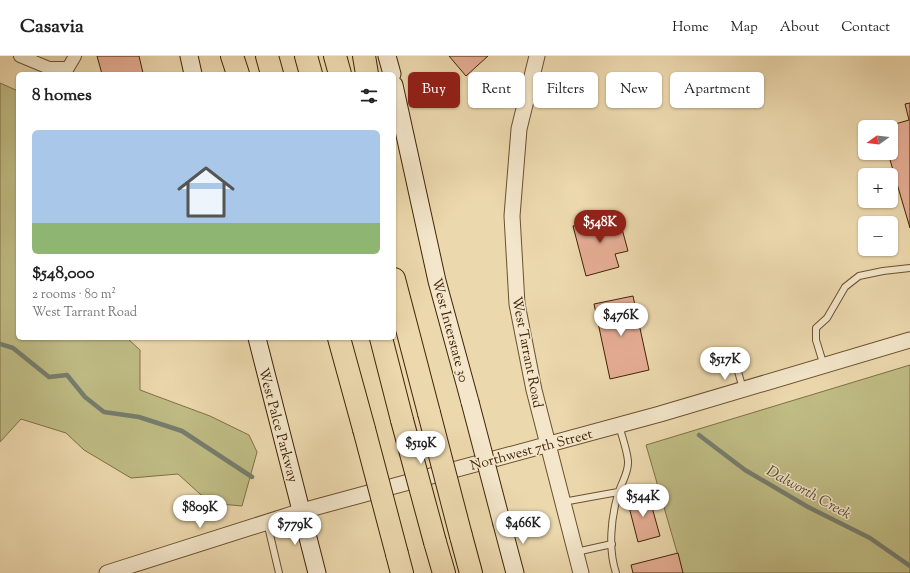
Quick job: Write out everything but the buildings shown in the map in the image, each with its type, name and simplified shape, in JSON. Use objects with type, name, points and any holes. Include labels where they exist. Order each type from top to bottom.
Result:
[{"type":"highway","points":[[232,56],[237,72]]},
{"type":"highway","points":[[267,56],[271,72]]},
{"type":"highway","points":[[306,56],[310,72]]},
{"type":"highway","points":[[335,56],[339,72]]},
{"type":"highway","points":[[364,56],[367,72]]},
{"type":"highway","points":[[396,287],[471,573]]},
{"type":"highway","points":[[340,340],[400,563]]},
{"type":"highway","points":[[382,340],[444,573]]},
{"type":"main road","points":[[189,56],[193,72]]},
{"type":"main road","points":[[387,56],[391,72]]},
{"type":"main road","name":"West Interstate 30","points":[[396,94],[437,281],[515,573]]},
{"type":"main road","name":"West Palce Parkway","points":[[258,340],[302,511]]},
{"type":"main road","points":[[302,511],[317,573]]},
{"type":"street","points":[[20,56],[49,68],[68,68],[75,56]]},
{"type":"street","name":"West Tarrant Road","points":[[537,56],[519,129],[512,216],[517,304],[534,390],[581,573]]},
{"type":"street","name":"Northwest 7th Street","points":[[107,573],[302,511],[548,445],[743,390],[910,340]]},
{"type":"lane","points":[[824,366],[816,340],[816,328],[827,318],[845,287],[859,276],[883,271],[910,268]]},
{"type":"lane","points":[[734,354],[743,390]]},
{"type":"lane","points":[[616,573],[612,544],[613,512],[618,492],[625,478],[628,462],[619,425]]},
{"type":"lane","points":[[562,502],[618,492]]},
{"type":"lane","points":[[267,522],[279,573]]},
{"type":"lane","points":[[575,552],[612,544]]},
{"type":"shaded area","points":[[0,83],[16,90],[16,340],[129,340],[140,350],[140,390],[210,416],[249,435],[257,452],[242,506],[210,503],[178,474],[131,478],[84,450],[66,433],[21,419],[0,442]]},
{"type":"shaded area","points":[[910,365],[910,573],[683,573],[646,445]]},
{"type":"waterway","name":"Dalworth Creek","points":[[0,344],[13,348],[49,377],[67,375],[85,397],[104,412],[139,417],[182,431],[252,477]]},
{"type":"waterway","name":"Dalworth Creek","points":[[699,435],[745,470],[808,507],[870,538],[910,566]]}]
